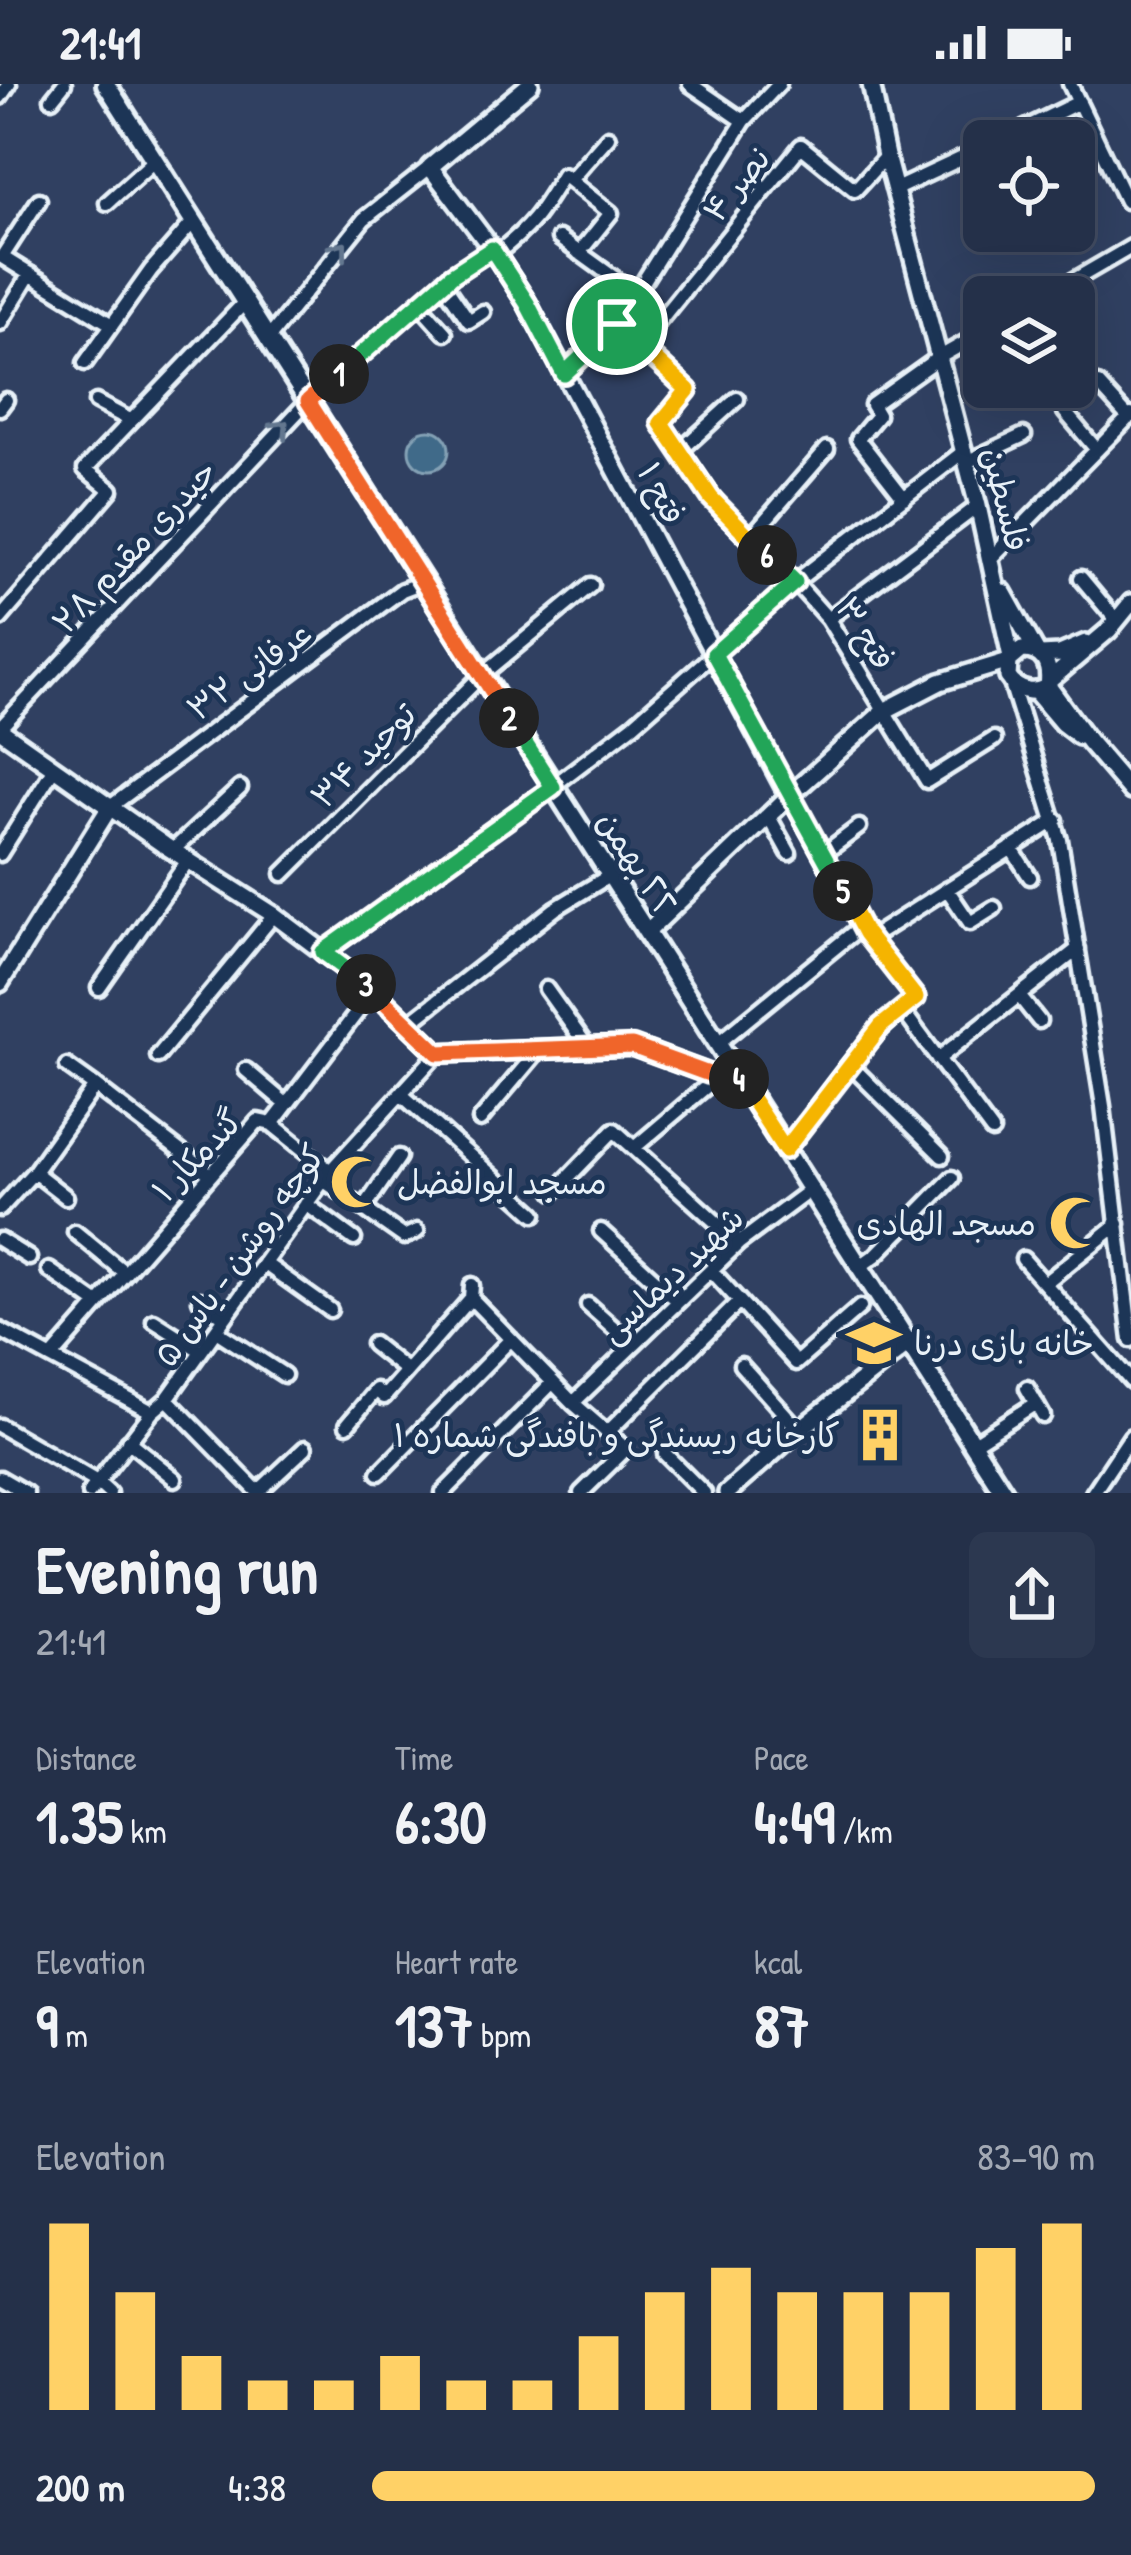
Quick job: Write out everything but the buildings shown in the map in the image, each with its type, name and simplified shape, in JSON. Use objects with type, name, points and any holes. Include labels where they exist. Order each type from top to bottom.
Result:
[{"type":"main road","name":"٢٢ بهمن","points":[[106,84],[647,932],[717,1045],[724,1072],[785,1150],[1004,1493]]},
{"type":"street","points":[[0,97],[9,84]]},
{"type":"street","points":[[52,99],[64,84]]},
{"type":"street","points":[[267,340],[364,219],[530,84]]},
{"type":"street","points":[[690,84],[740,127]]},
{"type":"street","points":[[564,374],[617,324],[740,127],[779,84]]},
{"type":"street","points":[[1070,84],[1126,201],[1131,199]]},
{"type":"street","name":"فلسطین","points":[[876,86],[886,156],[995,579]]},
{"type":"street","points":[[1043,120],[1079,102]]},
{"type":"street","name":"حیدری مقدم ۲۸","points":[[0,729],[308,401],[443,283],[526,231],[563,175],[570,180],[608,137]]},
{"type":"street","name":"نصر ۴","points":[[640,346],[801,146],[854,190],[886,156]]},
{"type":"street","points":[[896,189],[963,158]]},
{"type":"street","points":[[107,203],[155,160]]},
{"type":"street","name":"فتح ۱","points":[[430,167],[527,303],[789,796]]},
{"type":"street","points":[[570,180],[611,212],[579,253]]},
{"type":"street","points":[[39,200],[2,257],[112,325]]},
{"type":"street","points":[[85,363],[151,270],[193,222]]},
{"type":"street","points":[[559,238],[635,293]]},
{"type":"street","points":[[1081,276],[1131,247]]},
{"type":"street","points":[[0,323],[29,274]]},
{"type":"street","points":[[443,283],[469,321],[483,312]]},
{"type":"street","points":[[0,619],[111,490],[85,469],[244,302]]},
{"type":"street","points":[[419,304],[445,333]]},
{"type":"street","points":[[617,324],[640,346]]},
{"type":"street","points":[[904,497],[858,439],[878,415],[872,405],[963,344]]},
{"type":"street","name":"فتح ۳","points":[[640,346],[688,390],[661,423],[711,498],[828,619],[927,781],[994,739]]},
{"type":"street","points":[[990,559],[1130,416],[1099,385]]},
{"type":"street","points":[[681,450],[737,399]]},
{"type":"street","points":[[96,402],[130,420]]},
{"type":"street","points":[[1065,412],[1097,450]]},
{"type":"street","points":[[323,952],[633,725],[795,582],[904,497],[964,457],[1024,435]]},
{"type":"street","points":[[749,539],[827,448]]},
{"type":"street","points":[[828,619],[978,506]]},
{"type":"street","points":[[1081,578],[1113,625]]},
{"type":"street","points":[[995,579],[1049,668],[1044,686],[1062,723],[1089,742],[1131,791]]},
{"type":"street","points":[[995,579],[1010,659],[1007,672],[1055,820],[1123,1228],[1131,1340]]},
{"type":"street","name":"عرفانی ۳۲","points":[[110,807],[402,590],[423,582]]},
{"type":"street","name":"توحید ۳۴","points":[[283,874],[482,675],[591,585]]},
{"type":"street","points":[[940,682],[971,679],[1011,682],[1022,689],[1044,686],[1131,604]]},
{"type":"street","points":[[647,932],[884,711],[940,682],[1010,659],[1022,650],[1060,654],[1077,648],[1113,625]]},
{"type":"street","points":[[0,729],[274,915],[374,990],[438,1053],[632,1046],[724,1072]]},
{"type":"street","points":[[0,854],[54,768]]},
{"type":"street","points":[[173,850],[240,788]]},
{"type":"street","points":[[785,1150],[881,1026],[916,998],[865,933],[789,796]]},
{"type":"street","points":[[0,983],[110,807]]},
{"type":"street","points":[[769,815],[789,853]]},
{"type":"street","points":[[0,819],[15,828]]},
{"type":"street","points":[[717,1045],[853,933],[877,934],[1055,820]]},
{"type":"street","points":[[823,854],[860,827]]},
{"type":"street","points":[[1012,848],[1030,877]]},
{"type":"street","points":[[99,988],[189,859]]},
{"type":"street","points":[[408,1024],[555,910],[609,876]]},
{"type":"street","points":[[947,889],[970,923],[994,908]]},
{"type":"street","points":[[158,1056],[274,915]]},
{"type":"street","points":[[938,1059],[1078,950]]},
{"type":"street","points":[[546,989],[588,1048]]},
{"type":"street","name":"گندمکار ۱","points":[[52,1357],[258,1121],[272,1124],[374,990]]},
{"type":"street","points":[[1020,997],[1039,1021]]},
{"type":"street","points":[[902,1010],[992,1131]]},
{"type":"street","points":[[480,1120],[538,1051]]},
{"type":"street","name":"کوچه روشن - یاس ۵","points":[[93,1487],[167,1399],[327,1176],[438,1053]]},
{"type":"street","points":[[850,1065],[942,1156]]},
{"type":"street","points":[[68,1066],[211,1175]]},
{"type":"street","points":[[245,1070],[286,1104]]},
{"type":"street","points":[[634,1148],[724,1072]]},
{"type":"street","points":[[0,1209],[34,1172],[95,1086]]},
{"type":"street","points":[[402,1095],[535,1214]]},
{"type":"street","points":[[272,1124],[364,1208],[410,1234]]},
{"type":"street","points":[[554,1192],[614,1130],[739,1243]]},
{"type":"street","points":[[364,1208],[399,1157]]},
{"type":"street","points":[[34,1172],[66,1197]]},
{"type":"street","points":[[859,1267],[952,1178]]},
{"type":"street","name":"شهید دیماسی","points":[[573,1403],[739,1243],[810,1190]]},
{"type":"street","points":[[306,1204],[354,1239]]},
{"type":"street","points":[[1045,1282],[1123,1228]]},
{"type":"street","points":[[601,1231],[678,1301]]},
{"type":"street","points":[[75,1232],[125,1273]]},
{"type":"street","points":[[0,1240],[29,1258]]},
{"type":"street","points":[[1023,1258],[1131,1381]]},
{"type":"street","points":[[264,1263],[330,1310]]},
{"type":"street","points":[[49,1270],[98,1304]]},
{"type":"street","points":[[710,1270],[796,1363],[860,1307]]},
{"type":"street","points":[[347,1425],[376,1390],[384,1397],[471,1292],[573,1403],[626,1449],[581,1493]]},
{"type":"street","points":[[200,1300],[225,1318]]},
{"type":"street","points":[[607,1433],[740,1301]]},
{"type":"street","points":[[588,1305],[633,1345]]},
{"type":"street","points":[[154,1321],[201,1352]]},
{"type":"street","points":[[0,1330],[152,1412]]},
{"type":"street","points":[[216,1331],[284,1376]]},
{"type":"street","points":[[379,1473],[511,1340]]},
{"type":"street","points":[[373,1344],[407,1371]]},
{"type":"street","points":[[727,1493],[908,1344]]},
{"type":"street","points":[[741,1365],[799,1430]]},
{"type":"street","points":[[443,1493],[553,1382]]},
{"type":"street","points":[[972,1444],[1039,1409],[1027,1388]]},
{"type":"street","points":[[167,1399],[258,1492],[305,1448]]},
{"type":"street","points":[[5,1429],[93,1487],[110,1493]]},
{"type":"street","points":[[1093,1493],[1131,1436]]},
{"type":"street","points":[[128,1441],[175,1479]]},
{"type":"street","points":[[665,1454],[704,1493]]},
{"type":"street","points":[[4,1485],[26,1493]]},
{"type":"water","points":[[429,430],[443,436],[449,450],[443,464],[429,470],[415,464],[409,450],[415,436]]},
{"type":"place","name":"مسجد ابوالفضل","points":[[357,1182]]},
{"type":"place","name":"مسجد الهادی","points":[[1076,1223]]},
{"type":"place","name":"خانه بازی درنا","points":[[874,1343]]},
{"type":"place","name":"کارخانه ریسندگی و بافندگی شماره ۱","points":[[880,1435]]},
{"type":"route","points":[[492,249],[564,374],[617,324],[688,390],[661,423],[711,498],[795,582],[714,654],[865,933],[916,998],[881,1026],[785,1150],[731,1066],[717,1077],[632,1046],[438,1053],[374,990],[323,952],[553,787],[308,401],[452,275],[492,249]]}]
